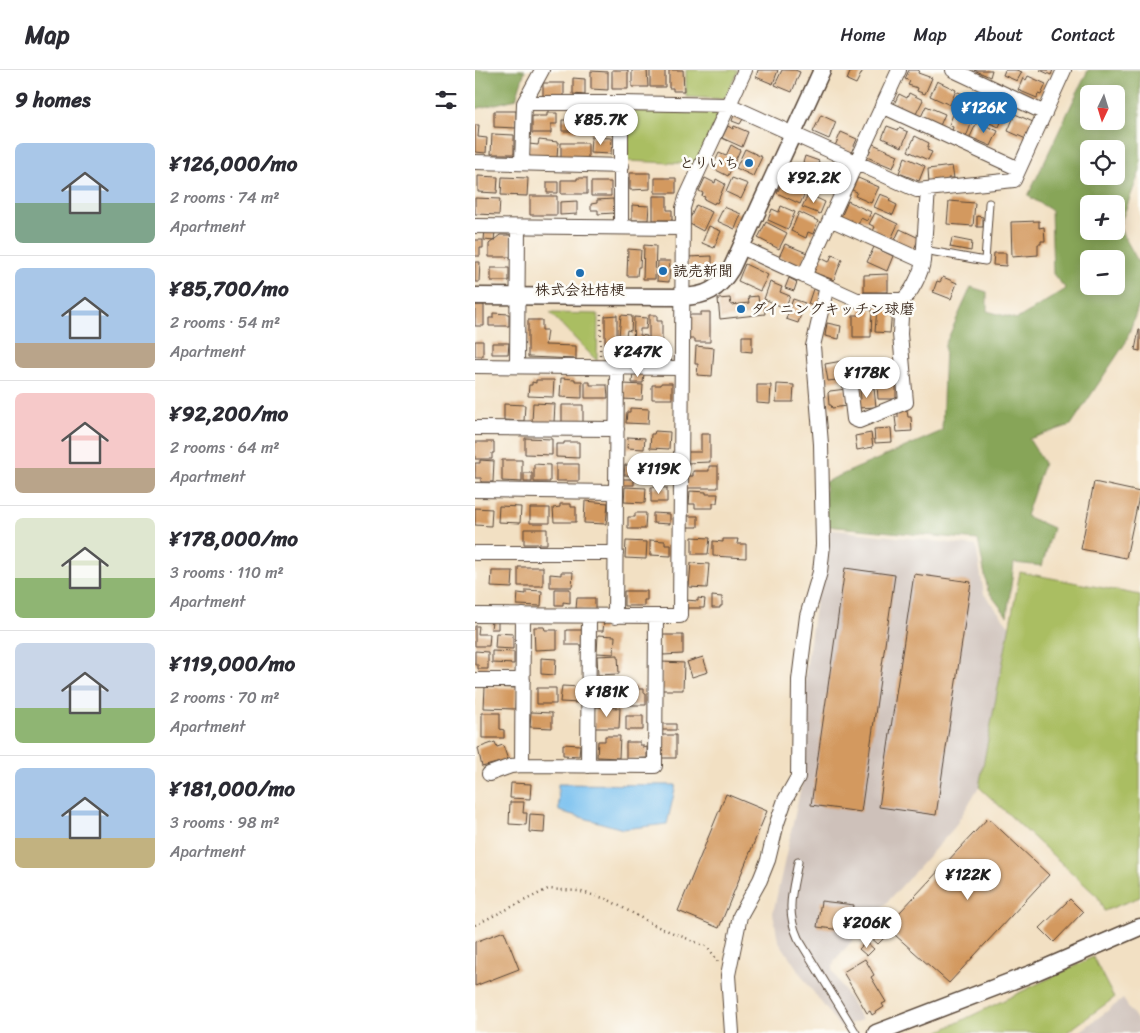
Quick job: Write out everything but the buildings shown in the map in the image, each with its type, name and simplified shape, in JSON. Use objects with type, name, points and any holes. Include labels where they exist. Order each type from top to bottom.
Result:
[{"type":"street","points":[[522,162],[524,103],[542,70]]},
{"type":"street","points":[[475,615],[680,616],[683,208],[745,70]]},
{"type":"street","points":[[475,296],[682,297],[698,296],[714,289],[731,269],[822,70]]},
{"type":"street","points":[[804,276],[899,70]]},
{"type":"street","points":[[953,70],[1045,112]]},
{"type":"street","points":[[524,103],[729,105],[917,190],[1013,180],[1065,70]]},
{"type":"street","points":[[621,103],[621,227]]},
{"type":"street","points":[[882,106],[1019,169]]},
{"type":"street","points":[[475,162],[622,166]]},
{"type":"street","points":[[741,247],[857,300],[902,300],[910,293],[923,256],[928,189]]},
{"type":"street","points":[[830,219],[923,256]]},
{"type":"street","points":[[475,226],[683,228]]},
{"type":"street","points":[[517,366],[518,227]]},
{"type":"street","points":[[732,1033],[728,975],[740,916],[761,880],[785,800],[798,777],[798,707],[807,616],[823,555],[821,444],[813,346],[827,286]]},
{"type":"street","points":[[902,300],[900,334],[906,402],[859,421],[854,419],[850,386],[851,374],[903,369]]},
{"type":"street","points":[[475,366],[681,368]]},
{"type":"street","points":[[615,617],[617,367]]},
{"type":"street","points":[[475,428],[617,429]]},
{"type":"street","points":[[475,490],[616,492]]},
{"type":"street","points":[[475,553],[616,554]]},
{"type":"street","points":[[522,765],[523,616]]},
{"type":"street","points":[[588,766],[589,616]]},
{"type":"street","points":[[489,774],[511,766],[522,765],[655,766],[655,617]]},
{"type":"street","points":[[475,680],[523,680]]},
{"type":"street","points":[[876,1033],[1038,971],[1140,927]]},
{"type":"lane","points":[[923,256],[985,261],[989,202]]},
{"type":"lane","points":[[799,862],[790,911],[792,924],[797,938],[855,1033]]},
{"type":"path","points":[[600,367],[601,310]]},
{"type":"path","points":[[475,925],[548,889],[578,891],[607,898],[656,926],[708,947],[728,975]]},
{"type":"shaded area","points":[[826,529],[976,546],[984,594],[1010,627],[979,787],[954,828],[835,960],[832,970],[862,1020],[840,1027],[808,985],[778,940],[773,913],[803,778],[801,705]]},
{"type":"shaded area","points":[[1123,999],[1140,1024],[1140,1033],[1078,1033]]},
{"type":"green space","points":[[475,70],[525,70],[516,99],[475,109]]},
{"type":"green space","points":[[686,70],[738,70],[726,96],[722,99],[686,97]]},
{"type":"green space","points":[[1088,70],[1140,70],[1140,171],[1125,211],[1125,195],[1080,195],[1080,240],[1125,240],[1125,238],[1140,265],[1140,301],[1126,342],[1071,425],[1029,439],[1044,463],[1026,516],[1053,528],[1042,566],[1014,563],[1007,616],[988,591],[978,540],[826,526],[825,482],[942,431],[945,345],[971,287],[987,292],[987,311],[1017,319],[1066,289],[1053,274],[1051,210],[1028,196],[1080,87],[1080,130],[1125,130],[1125,85],[1081,85]]},
{"type":"green space","points":[[629,110],[715,111],[718,116],[696,164],[627,161],[626,113]]},
{"type":"green space","points":[[550,313],[598,314],[597,361]]},
{"type":"green space","points":[[1020,572],[1140,595],[1140,897],[1104,911],[1098,897],[979,787]]},
{"type":"green space","points":[[1093,957],[1114,998],[1066,1033],[936,1033]]},
{"type":"water","points":[[558,784],[676,785],[667,824],[623,829],[559,811]]},
{"type":"place","name":"とりいち","points":[[749,163]]},
{"type":"place","name":"読売新聞","points":[[663,271]]},
{"type":"place","name":"株式会社桔梗","points":[[580,273]]},
{"type":"place","name":"ダイニングキッチン球磨","points":[[741,309]]}]
